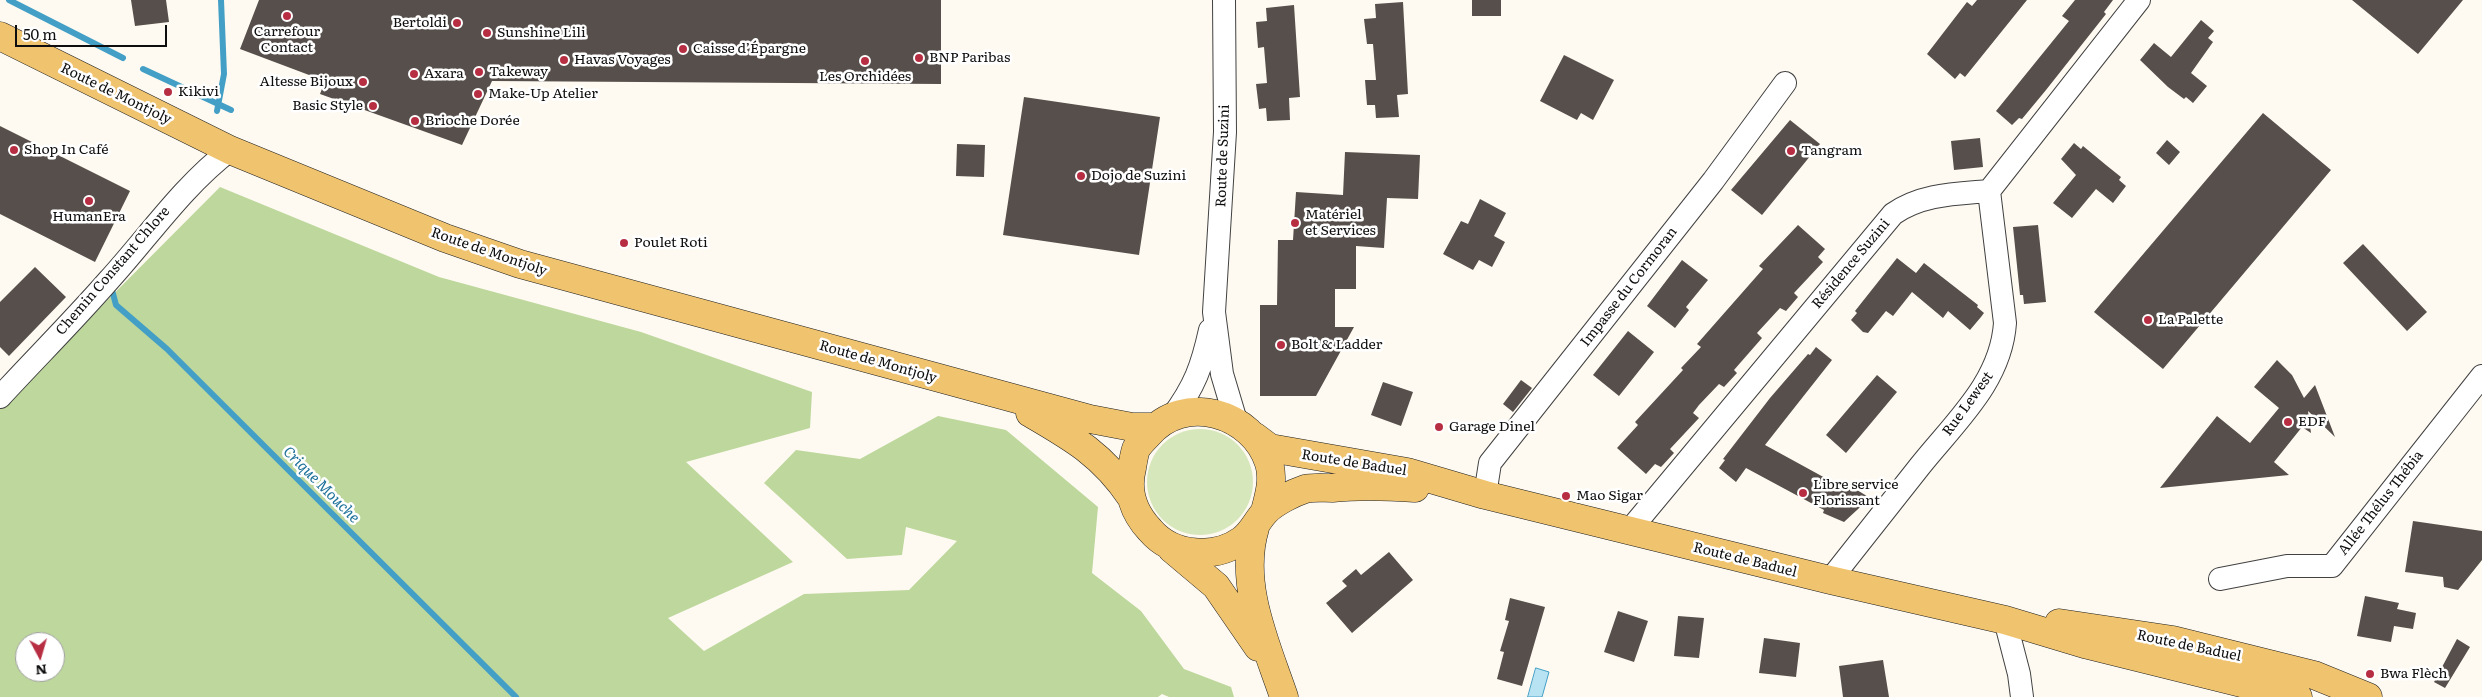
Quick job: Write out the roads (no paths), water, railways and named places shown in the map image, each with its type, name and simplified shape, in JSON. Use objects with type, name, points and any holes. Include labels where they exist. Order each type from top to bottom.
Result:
[{"type":"main road","name":"Route de Montjoly","points":[[0,36],[230,150],[445,238],[520,264],[1003,396],[1114,424],[1163,422]]},
{"type":"main road","name":"Route de Montjoly","points":[[1003,396],[1071,437],[1099,459],[1115,473],[1131,497]]},
{"type":"main road","points":[[1189,412],[1211,412],[1245,428],[1269,464],[1271,487],[1249,549],[1251,587],[1256,611],[1280,686],[1216,586],[1154,536],[1138,518],[1131,497],[1131,473],[1136,449],[1163,422],[1189,412]]},
{"type":"main road","name":"Route de Baduel","points":[[1245,428],[1270,448],[1407,472],[1485,495],[1830,580],[2005,620],[2088,645],[2298,697]]},
{"type":"main road","name":"Route de Baduel","points":[[1260,520],[1306,489],[1389,486],[1485,495]]},
{"type":"main road","points":[[1170,547],[1198,554],[1220,551],[1242,540],[1260,520]]},
{"type":"main road","name":"Route de Baduel","points":[[2005,620],[2073,623],[2173,640],[2314,675],[2368,697]]},
{"type":"street","name":"Route de Suzini","points":[[1163,422],[1190,394],[1198,376],[1214,312],[1226,132],[1224,0]]},
{"type":"street","points":[[1989,191],[2139,0]]},
{"type":"street","name":"Impasse du Cormoran","points":[[1485,495],[1490,463],[1713,181],[1785,83]]},
{"type":"street","name":"Chemin Constant Chlore","points":[[0,397],[109,280],[180,196],[208,166],[230,150]]},
{"type":"street","name":"Résidence Suzini","points":[[1629,531],[1893,214],[1910,204],[1929,197],[1989,191]]},
{"type":"street","name":"Rue Lewest","points":[[1830,580],[1921,464],[1965,413],[1994,368],[2004,339],[2005,323],[1989,191]]},
{"type":"street","name":"Route de Suzini","points":[[1214,312],[1222,374],[1245,428]]},
{"type":"street","name":"Allée Thélus Thébia","points":[[2220,579],[2287,566],[2332,566],[2482,376]]},
{"type":"street","points":[[2005,620],[2019,674],[2022,697]]},
{"type":"water","points":[[1536,668],[1549,672],[1542,697],[1528,697]]},
{"type":"waterway","points":[[9,0],[123,58]]},
{"type":"waterway","points":[[217,111],[224,74],[221,0]]},
{"type":"waterway","points":[[143,69],[231,110]]},
{"type":"waterway","name":"Crique Mouche","points":[[112,290],[116,305],[167,349],[516,697]]},
{"type":"place","name":"Carrefour Contact","points":[[287,16]]},
{"type":"place","name":"Bertoldi","points":[[457,23]]},
{"type":"place","name":"Sunshine Lili","points":[[487,33]]},
{"type":"place","name":"Caisse d’Épargne","points":[[683,49]]},
{"type":"place","name":"BNP Paribas","points":[[919,58]]},
{"type":"place","name":"Havas Voyages","points":[[564,60]]},
{"type":"place","name":"Les Orchidées","points":[[865,61]]},
{"type":"place","name":"Takeway","points":[[479,72]]},
{"type":"place","name":"Axara","points":[[414,74]]},
{"type":"place","name":"Altesse Bijoux","points":[[363,82]]},
{"type":"place","name":"Kikivi","points":[[168,92]]},
{"type":"place","name":"Make-Up Atelier","points":[[478,94]]},
{"type":"place","name":"Basic Style","points":[[373,106]]},
{"type":"place","name":"Brioche Dorée","points":[[415,121]]},
{"type":"place","name":"Shop In Café","points":[[14,150]]},
{"type":"place","name":"Tangram","points":[[1791,151]]},
{"type":"place","name":"Dojo de Suzini","points":[[1081,176]]},
{"type":"place","name":"HumanEra","points":[[89,201]]},
{"type":"place","name":"Matériel et Services","points":[[1295,223]]},
{"type":"place","name":"Poulet Roti","points":[[624,243]]},
{"type":"place","name":"La Palette","points":[[2148,320]]},
{"type":"place","name":"Bolt & Ladder","points":[[1281,345]]},
{"type":"place","name":"EDF","points":[[2288,422]]},
{"type":"place","name":"Garage Dinel","points":[[1439,427]]},
{"type":"place","name":"Libre service Florissant","points":[[1803,493]]},
{"type":"place","name":"Mao Sigar","points":[[1566,496]]},
{"type":"place","name":"Bwa Flèch","points":[[2370,674]]}]
